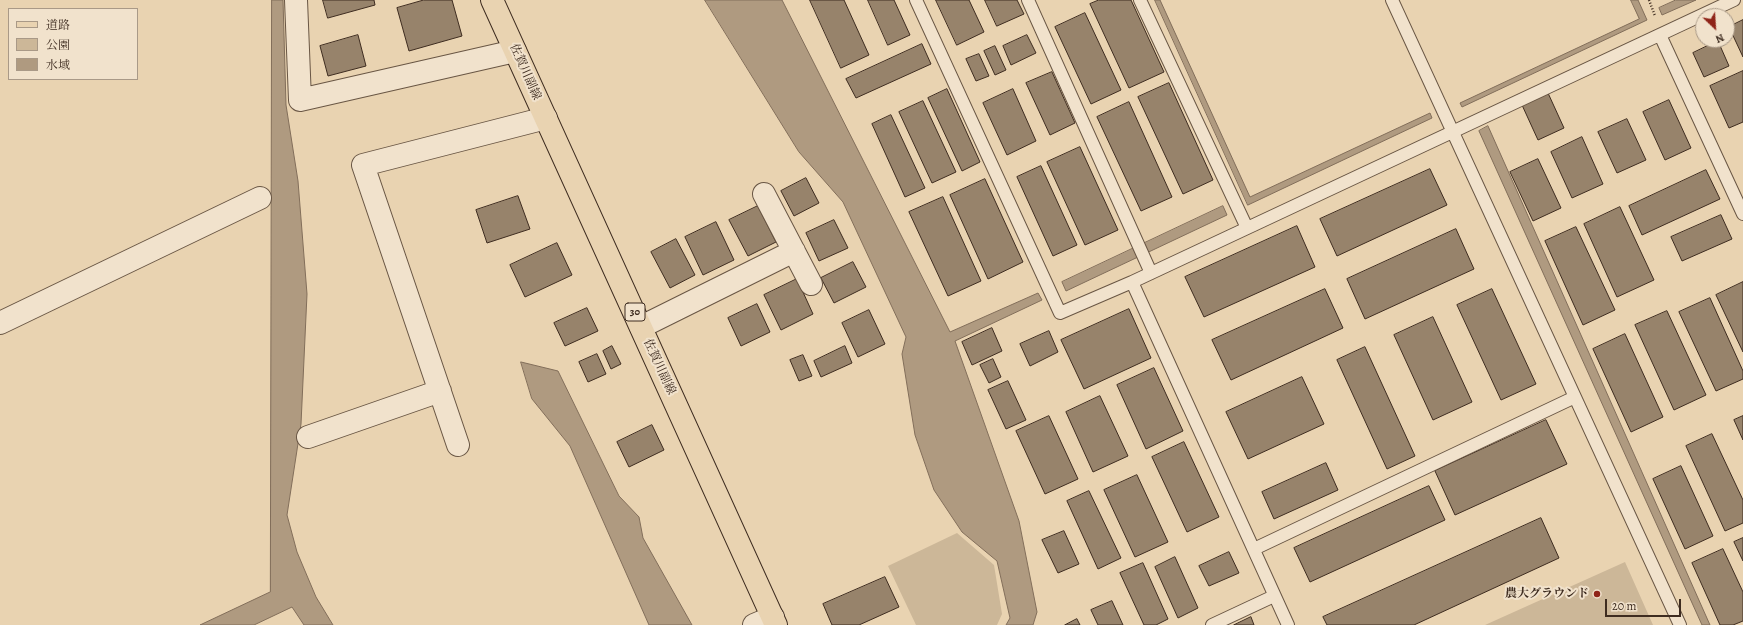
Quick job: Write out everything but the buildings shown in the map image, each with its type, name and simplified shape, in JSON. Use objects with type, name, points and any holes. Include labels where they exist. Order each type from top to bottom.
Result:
[{"type":"main road","name":"佐賀川副線","points":[[492,0],[641,327],[768,622]]},
{"type":"street","points":[[296,0],[300,100],[515,51]]},
{"type":"street","points":[[458,445],[363,165],[546,118]]},
{"type":"street","points":[[764,194],[811,284]]},
{"type":"street","points":[[0,323],[260,198]]},
{"type":"street","points":[[641,327],[794,251]]},
{"type":"street","points":[[308,437],[440,391]]},
{"type":"lane","points":[[916,0],[1060,313],[1132,282],[1734,0]]},
{"type":"lane","points":[[1028,0],[1151,273]]},
{"type":"lane","points":[[1140,0],[1247,228]]},
{"type":"lane","points":[[1392,0],[1680,625]]},
{"type":"lane","points":[[1660,34],[1743,214]]},
{"type":"lane","points":[[1132,282],[1288,625]]},
{"type":"lane","points":[[1254,549],[1575,397]]},
{"type":"lane","points":[[1212,625],[1274,596]]},
{"type":"green space","points":[[957,533],[994,565],[1002,614],[997,625],[916,625],[888,566]]},
{"type":"green space","name":"農大グラウンド","points":[[1625,562],[1653,625],[1485,625]]},
{"type":"water","points":[[272,0],[283,0],[286,105],[298,181],[307,294],[301,424],[287,515],[297,552],[316,597],[333,625],[304,625],[292,607],[254,625],[200,625],[270,592]]},
{"type":"water","points":[[705,0],[782,0],[950,332],[1038,293],[1042,300],[955,341],[1019,521],[1037,612],[1033,625],[1006,625],[1010,618],[997,561],[962,532],[934,490],[915,435],[902,354],[906,337],[843,202],[799,152]]},
{"type":"water","points":[[1155,0],[1160,0],[1250,197],[1430,113],[1432,118],[1248,205]]},
{"type":"water","points":[[1631,0],[1638,0],[1647,20],[1462,107],[1460,103],[1639,19]]},
{"type":"water","points":[[1676,0],[1696,0],[1662,15],[1659,8]]},
{"type":"water","points":[[1488,126],[1710,625],[1702,625],[1479,131]]},
{"type":"water","points":[[1223,206],[1227,215],[1066,291],[1062,282]]},
{"type":"water","points":[[521,362],[558,371],[619,496],[639,517],[643,538],[692,625],[649,625],[570,446],[532,399]]},
{"type":"place","name":"農大グラウンド","points":[[1597,594]]}]
